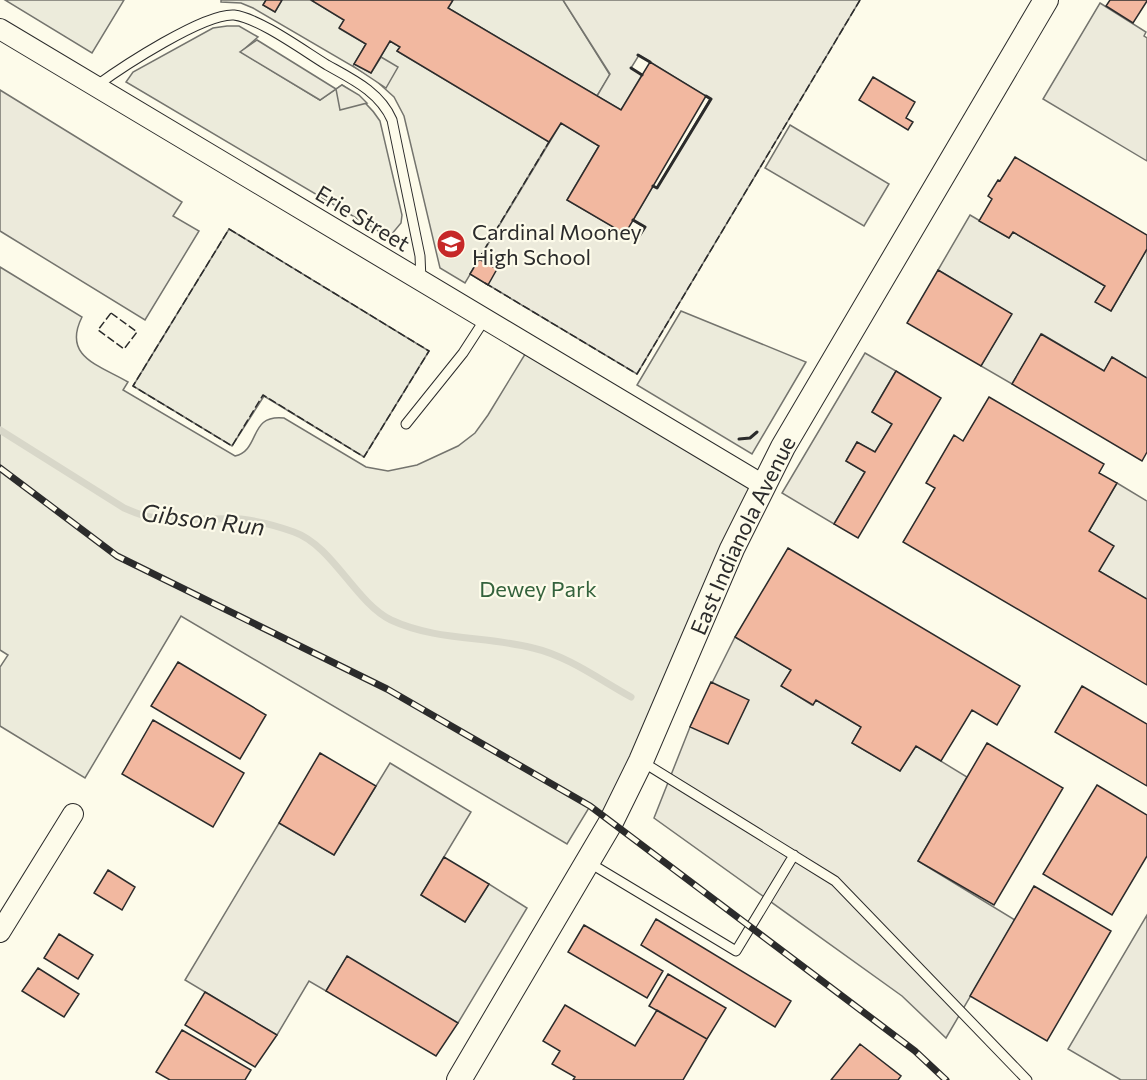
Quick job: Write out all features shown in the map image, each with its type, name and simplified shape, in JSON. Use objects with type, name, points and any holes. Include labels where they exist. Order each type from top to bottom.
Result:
[{"type":"street","name":"East Indianola Avenue","points":[[459,1080],[611,822],[641,761],[732,549],[763,485],[814,392],[1046,0]]},
{"type":"street","name":"Erie Street","points":[[0,29],[763,485]]},
{"type":"street","points":[[0,932],[73,814]]},
{"type":"lane","points":[[96,86],[130,62],[205,21],[220,16],[234,15],[258,24],[338,71],[373,94],[382,103],[392,120],[420,256],[421,280]]},
{"type":"lane","points":[[406,424],[463,353],[485,319]]},
{"type":"lane","points":[[641,761],[835,881],[1027,1080]]},
{"type":"lane","points":[[588,862],[736,951],[794,855]]},
{"type":"green space","points":[[5,0],[124,0],[92,53]]},
{"type":"green space","points":[[221,0],[266,0],[263,5],[275,12],[282,0],[311,0],[344,20],[340,29],[366,44],[355,63],[371,73],[390,41],[400,47],[397,51],[549,142],[465,283],[440,268],[404,116],[394,97],[373,78],[253,8],[241,3],[221,2]]},
{"type":"green space","points":[[453,0],[563,0],[610,75],[597,96],[448,8]]},
{"type":"green space","points":[[239,26],[258,37],[241,52],[320,100],[342,85],[372,110],[380,121],[402,215],[401,223],[391,235],[385,235],[126,82],[133,72],[213,28]]},
{"type":"green space","points":[[229,229],[429,351],[364,457],[264,396],[232,446],[133,386]]},
{"type":"green space","name":"Dewey Park","points":[[0,267],[82,317],[77,331],[80,351],[95,365],[128,382],[123,390],[235,456],[249,447],[265,421],[284,418],[366,467],[388,471],[417,465],[458,446],[475,433],[530,346],[763,485],[611,822],[590,806],[567,844],[181,616],[85,778],[0,726],[0,667],[8,655],[0,650]]},
{"type":"green space","points":[[681,311],[806,362],[752,454],[637,385]]},
{"type":"shaded area","points":[[563,0],[860,0],[637,374],[470,274],[561,123],[599,146],[567,200],[636,240],[644,227],[633,220],[653,186],[657,188],[710,99],[639,55],[631,68],[642,75],[621,110],[597,96],[610,74]]},
{"type":"shaded area","points":[[1100,3],[1146,32],[1144,36],[1147,38],[1147,161],[1043,99]]},
{"type":"shaded area","points":[[257,40],[336,89],[320,100],[240,52]]},
{"type":"shaded area","points":[[381,57],[398,67],[386,88],[353,66],[354,64],[371,73]]},
{"type":"shaded area","points":[[342,85],[359,95],[367,103],[340,110],[336,89]]},
{"type":"shaded area","points":[[0,90],[182,202],[173,216],[199,231],[145,320],[0,231]]},
{"type":"shaded area","points":[[790,125],[889,184],[864,226],[765,168]]},
{"type":"shaded area","points":[[970,215],[1009,238],[1013,232],[1105,286],[1096,302],[1111,311],[1147,249],[1147,378],[1112,357],[1104,371],[1042,334],[1012,384],[981,366],[1011,314],[938,270]]},
{"type":"shaded area","points":[[865,353],[896,371],[872,412],[892,424],[875,452],[857,442],[846,461],[865,472],[834,524],[782,493]]},
{"type":"shaded area","points":[[1117,483],[1147,501],[1147,599],[1099,571],[1089,531]]},
{"type":"shaded area","points":[[735,637],[791,670],[782,686],[812,705],[816,700],[861,727],[852,743],[900,771],[916,746],[967,777],[918,861],[1015,920],[946,1038],[902,996],[654,818],[690,727]]},
{"type":"shaded area","points":[[390,763],[471,812],[421,895],[465,922],[489,884],[527,908],[458,1023],[347,957],[326,991],[309,981],[277,1035],[185,980],[279,823],[334,855]]},
{"type":"shaded area","points":[[1147,915],[1147,1080],[1121,1080],[1068,1049]]},
{"type":"building","points":[[266,0],[282,0],[275,12],[263,5]]},
{"type":"building","name":"Cardinal Mooney High School","points":[[311,0],[453,0],[448,8],[621,110],[650,62],[706,96],[625,234],[567,200],[599,146],[561,123],[549,142],[397,51],[400,47],[390,41],[371,73],[354,64],[366,44],[339,28],[344,20]]},
{"type":"building","points":[[1110,0],[1147,1],[1133,23],[1106,6]]},
{"type":"building","points":[[873,77],[915,102],[906,118],[913,122],[908,130],[859,100]]},
{"type":"building","points":[[1015,157],[1147,235],[1147,249],[1111,311],[1095,302],[1105,286],[1013,232],[1009,238],[979,221],[992,199],[988,196]]},
{"type":"building","points":[[479,259],[497,269],[488,285],[470,274]]},
{"type":"building","points":[[938,270],[1012,314],[981,366],[907,323]]},
{"type":"building","points":[[1041,334],[1104,371],[1112,357],[1147,378],[1147,452],[1142,461],[1012,384]]},
{"type":"building","points":[[896,371],[941,398],[858,538],[834,524],[865,472],[846,461],[857,442],[875,452],[892,424],[872,412]]},
{"type":"building","points":[[989,397],[1104,464],[1099,473],[1117,483],[1089,531],[1114,546],[1099,571],[1147,599],[1147,685],[903,542],[935,488],[926,483],[954,435],[963,441]]},
{"type":"building","points":[[788,548],[1020,686],[997,725],[972,710],[941,761],[916,746],[900,771],[852,743],[861,727],[816,700],[813,705],[781,686],[791,670],[735,637]]},
{"type":"building","points":[[178,662],[266,715],[240,759],[151,706]]},
{"type":"building","points":[[711,682],[749,700],[728,744],[690,727]]},
{"type":"building","points":[[1082,686],[1147,724],[1147,786],[1055,732]]},
{"type":"building","points":[[153,720],[244,773],[213,827],[122,774]]},
{"type":"building","points":[[987,743],[1063,788],[994,905],[918,861]]},
{"type":"building","points":[[320,753],[376,786],[334,855],[279,823]]},
{"type":"building","points":[[1097,785],[1147,815],[1147,856],[1112,915],[1043,874]]},
{"type":"building","points":[[444,857],[489,884],[465,922],[421,895]]},
{"type":"building","points":[[108,870],[135,887],[122,910],[94,893]]},
{"type":"building","points":[[1034,886],[1111,931],[1047,1041],[970,996]]},
{"type":"building","points":[[656,919],[791,1001],[775,1027],[641,945]]},
{"type":"building","points":[[584,925],[663,971],[647,998],[568,952]]},
{"type":"building","points":[[59,934],[93,955],[78,979],[44,958]]},
{"type":"building","points":[[347,956],[458,1023],[436,1056],[326,991]]},
{"type":"building","points":[[38,968],[79,994],[64,1017],[22,991]]},
{"type":"building","points":[[668,974],[726,1008],[707,1039],[649,1006]]},
{"type":"building","points":[[205,992],[277,1035],[255,1067],[185,1025]]},
{"type":"building","points":[[565,1005],[635,1046],[657,1010],[707,1039],[683,1080],[573,1080],[575,1077],[552,1064],[560,1051],[543,1041]]},
{"type":"building","points":[[182,1030],[251,1070],[245,1080],[170,1080],[156,1072]]},
{"type":"building","points":[[860,1044],[901,1076],[898,1080],[831,1080]]},
{"type":"waterway","name":"Gibson Run","points":[[0,430],[124,508],[157,518],[241,519],[294,532],[321,549],[366,601],[391,620],[426,632],[515,644],[546,652],[571,663],[631,697]]},
{"type":"railway","points":[[0,468],[117,556],[387,689],[590,806],[915,1051],[946,1080]]},
{"type":"fence","points":[[485,283],[637,374],[860,0]]},
{"type":"fence","points":[[478,260],[549,142]]},
{"type":"fence","points":[[229,229],[429,351],[364,457],[263,395],[232,446],[133,386],[229,229]]},
{"type":"fence","points":[[111,313],[137,332],[124,349],[98,330],[111,313]]},
{"type":"wall","points":[[638,55],[650,62]]},
{"type":"wall","points":[[631,68],[642,75]]},
{"type":"wall","points":[[653,186],[657,188],[711,99],[706,96]]},
{"type":"wall","points":[[633,220],[645,227],[636,241]]},
{"type":"wall","points":[[739,439],[750,438],[757,432]]},
{"type":"place","name":"Cardinal Mooney High School","points":[[451,244]]}]
